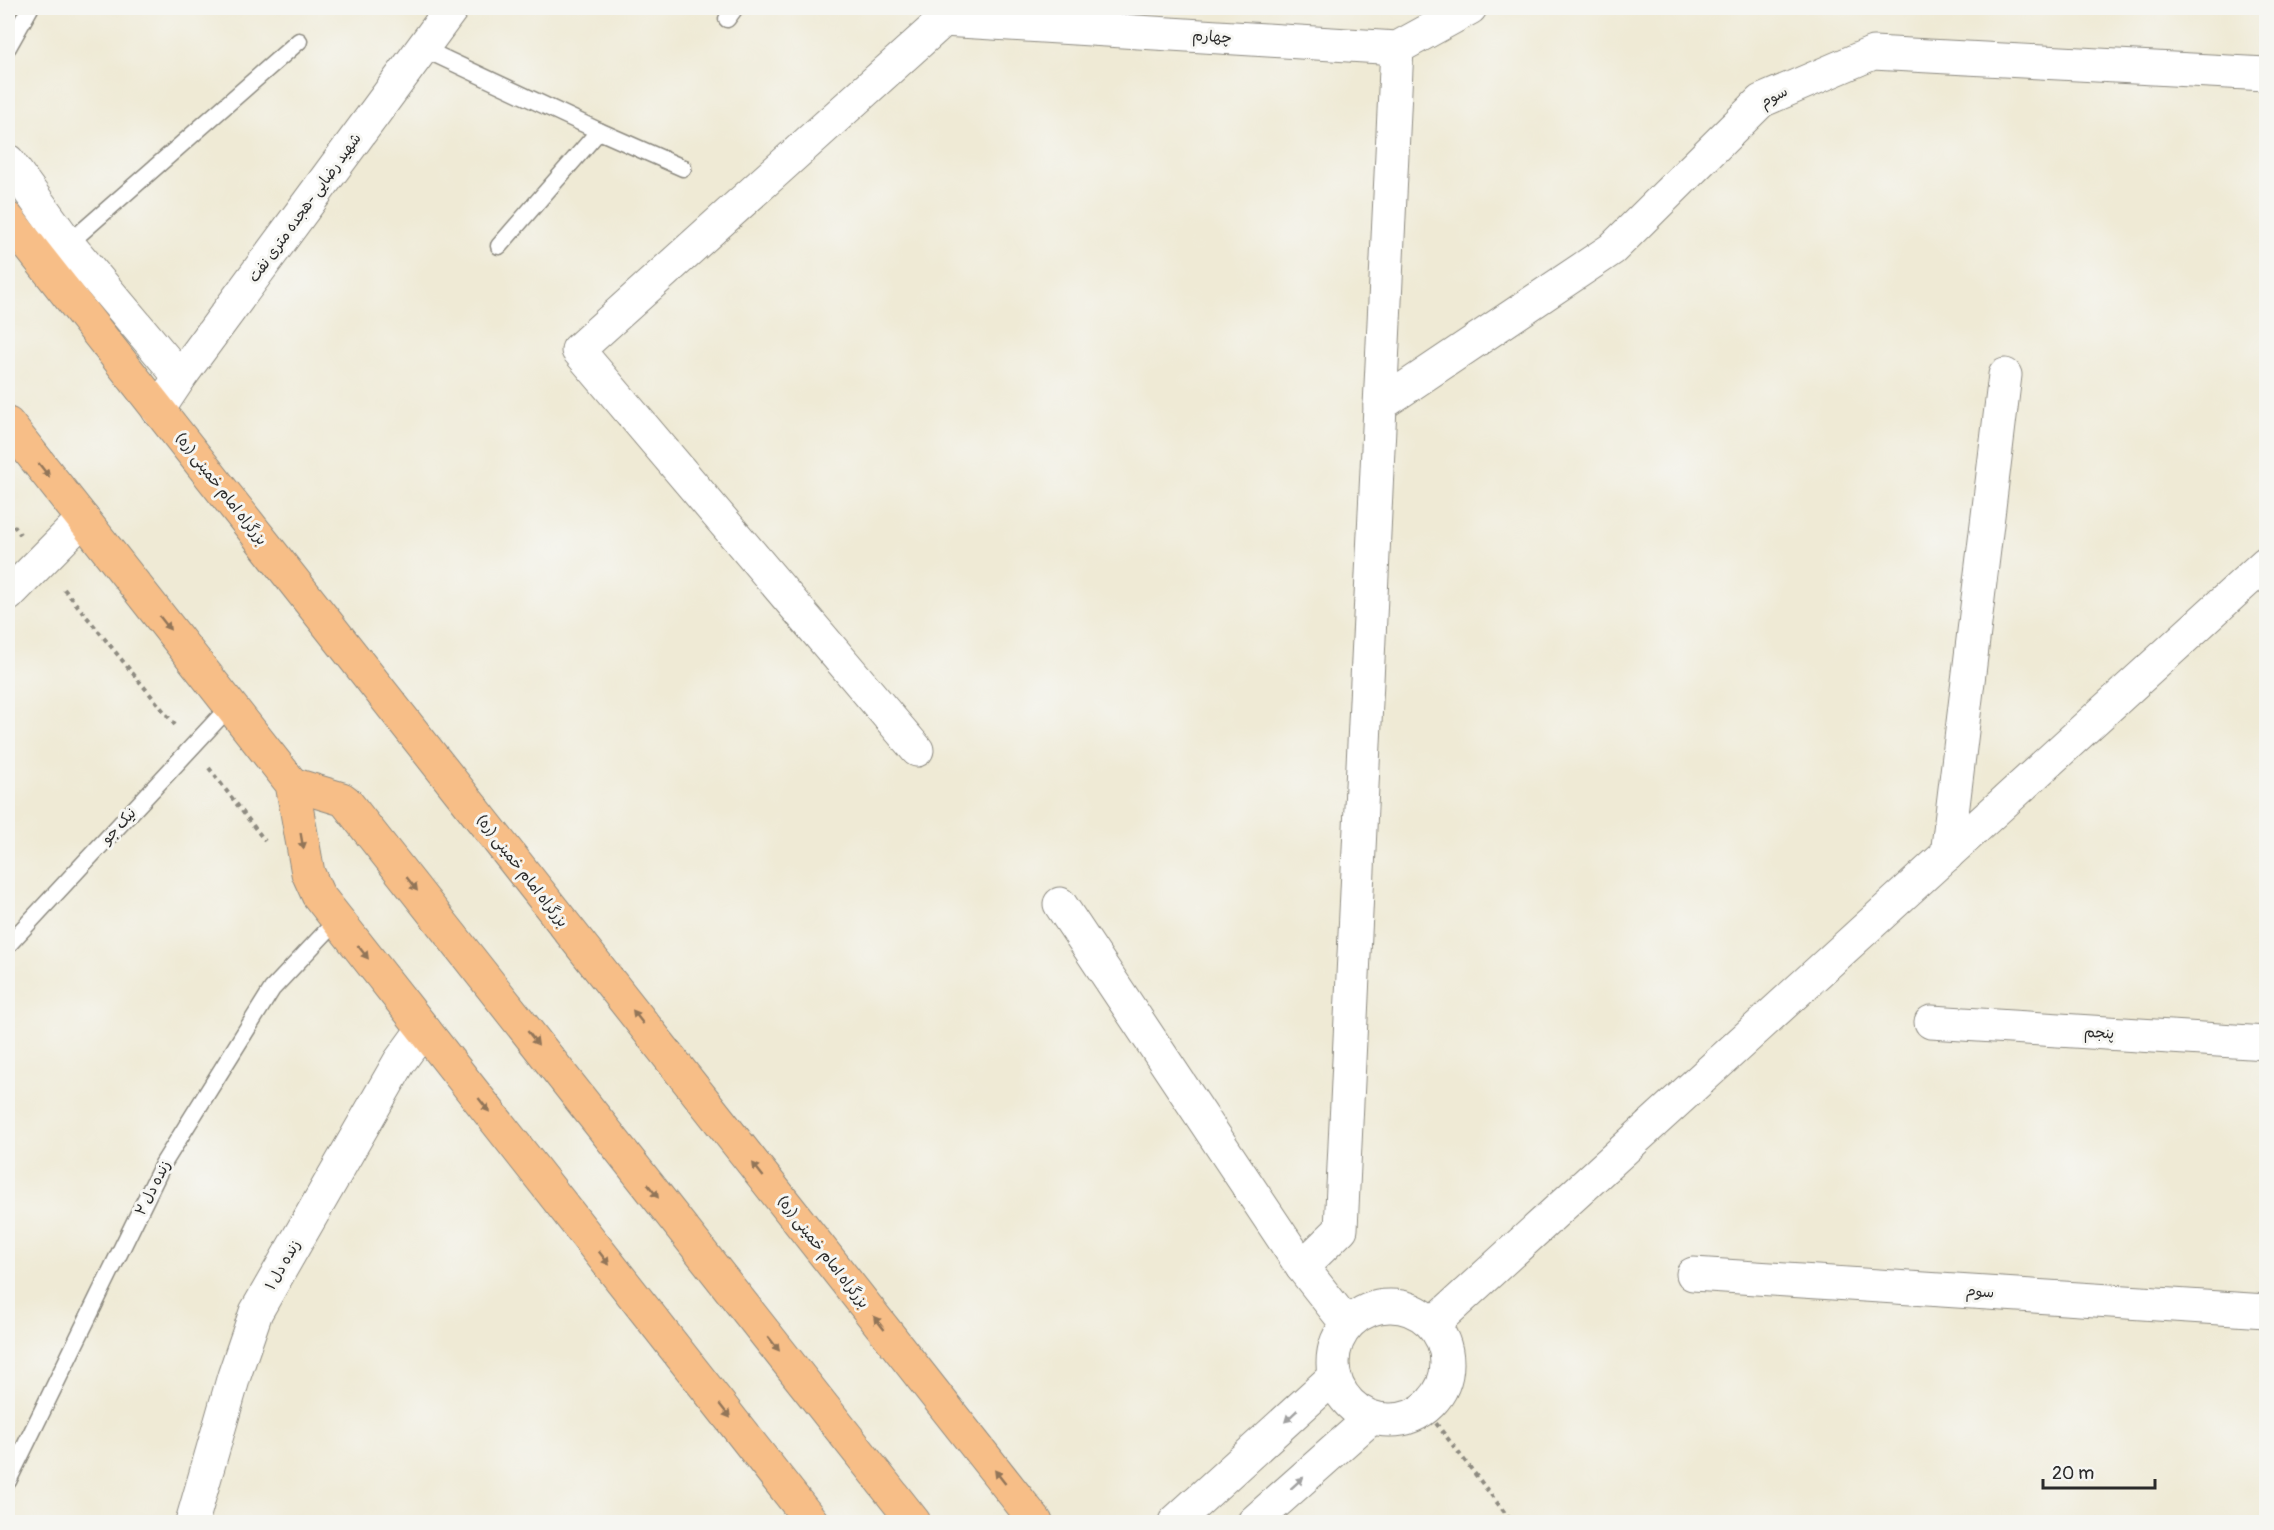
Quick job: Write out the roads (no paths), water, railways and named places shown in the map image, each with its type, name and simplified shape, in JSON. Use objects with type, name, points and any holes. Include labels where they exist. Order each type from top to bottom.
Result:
[{"type":"highway","name":"بزرگراه امام خمینی (ره)","points":[[8,219],[1036,1522]]},
{"type":"highway","points":[[8,424],[292,784],[308,873],[318,896],[812,1522]]},
{"type":"highway","points":[[292,784],[342,799],[376,838],[914,1522]]},
{"type":"street","name":"شهید رضایی -هجده متری نفت","points":[[159,410],[180,377],[452,8]]},
{"type":"street","points":[[1302,1267],[1341,1229],[1396,48],[1470,8]]},
{"type":"street","points":[[917,750],[578,350],[950,14]]},
{"type":"street","name":"چهارم","points":[[950,14],[1396,48]]},
{"type":"street","name":"سوم","points":[[1380,405],[1612,249],[1761,101],[1873,53],[2266,74]]},
{"type":"street","points":[[8,161],[68,244],[180,377]]},
{"type":"street","points":[[1947,855],[2005,375]]},
{"type":"street","points":[[8,594],[83,519]]},
{"type":"street","points":[[1433,1324],[2266,563]]},
{"type":"street","points":[[1060,904],[1302,1267],[1347,1324]]},
{"type":"street","name":"پنجم","points":[[1931,1022],[2266,1043]]},
{"type":"street","name":"زنده دل ۱","points":[[192,1522],[234,1376],[256,1312],[400,1061],[425,1031]]},
{"type":"street","name":"سوم","points":[[1693,1274],[2266,1311]]},
{"type":"street","points":[[1381,1306],[1400,1306],[1418,1313],[1433,1324],[1443,1340],[1448,1359],[1446,1377],[1438,1395],[1425,1409],[1408,1418],[1390,1421],[1371,1418],[1354,1408],[1341,1394],[1334,1377],[1332,1358],[1337,1339],[1347,1324],[1363,1312],[1381,1306]]},
{"type":"street","points":[[1176,1522],[1334,1377]]},
{"type":"street","points":[[1254,1522],[1371,1418]]},
{"type":"lane","points":[[8,47],[30,8]]},
{"type":"lane","points":[[68,244],[299,41]]},
{"type":"lane","points":[[422,48],[683,168]]},
{"type":"lane","points":[[499,246],[599,131]]},
{"type":"lane","name":"نیک جو","points":[[8,945],[230,706]]},
{"type":"lane","name":"زنده دل ۲","points":[[8,1481],[164,1164],[272,989],[338,919]]}]
